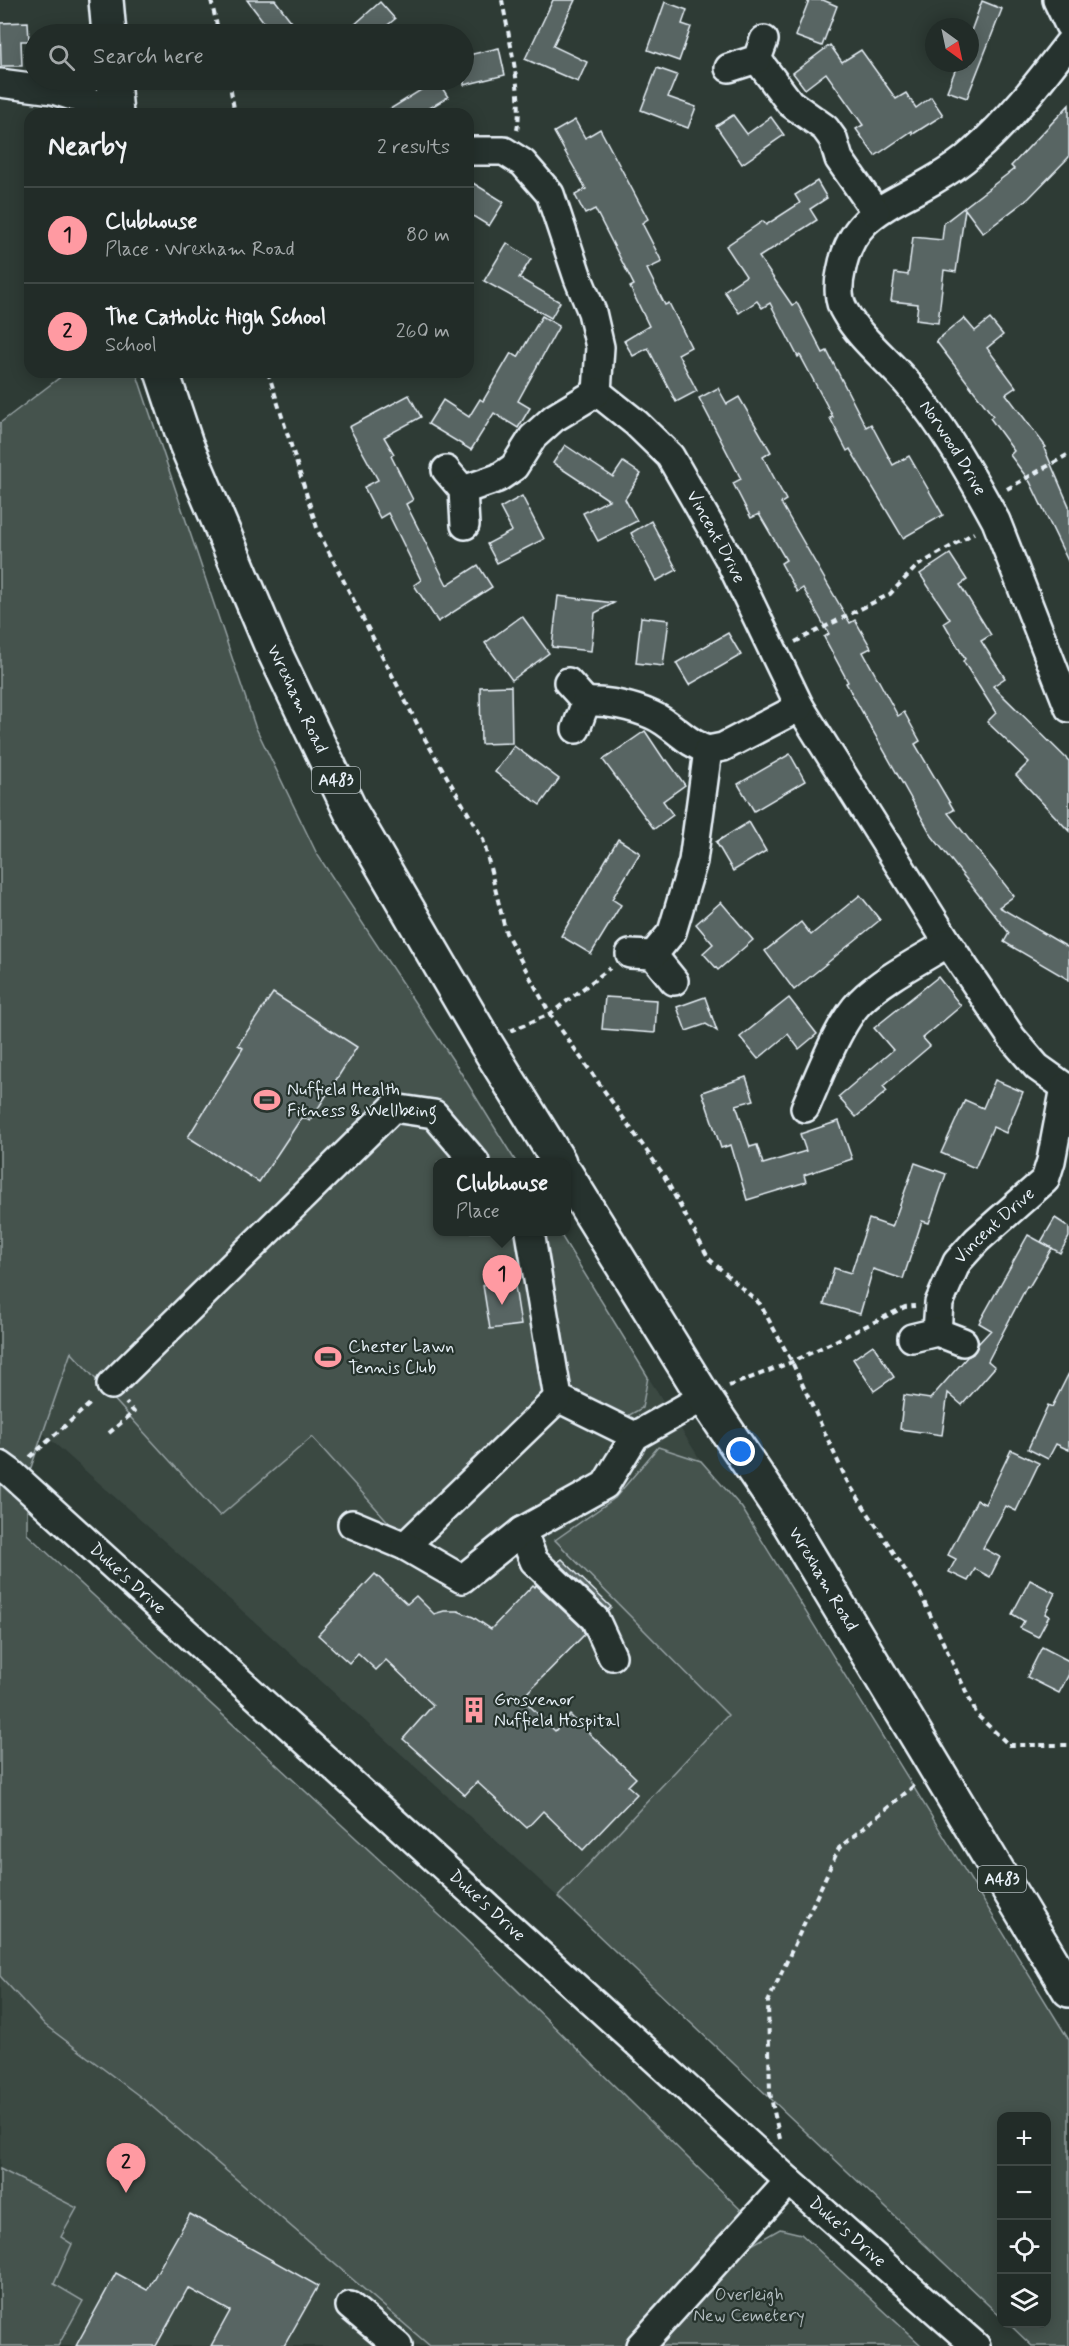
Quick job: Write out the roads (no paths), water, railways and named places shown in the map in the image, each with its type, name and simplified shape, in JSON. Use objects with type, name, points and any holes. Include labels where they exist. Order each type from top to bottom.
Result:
[{"type":"highway","points":[[106,0],[108,24]]},
{"type":"highway","name":"Wrexham Road","points":[[164,378],[186,444],[271,645],[346,802],[485,1041],[557,1158]]},
{"type":"highway","name":"Wrexham Road","points":[[571,1180],[704,1396],[789,1523],[1069,1990]]},
{"type":"street","points":[[1057,0],[1069,25]]},
{"type":"street","name":"Norwood Drive","points":[[1069,44],[1011,116],[971,153],[934,180],[876,212],[855,233],[843,261],[838,285],[844,311],[908,384],[942,429],[990,511],[1069,708]]},
{"type":"street","points":[[729,68],[760,50],[790,103],[825,128],[833,139],[839,159],[876,212]]},
{"type":"street","points":[[0,82],[24,86]]},
{"type":"street","points":[[54,90],[115,101]]},
{"type":"street","points":[[464,490],[498,478],[514,467],[533,437],[554,418],[597,392],[600,347],[592,312],[550,194],[523,164],[510,155],[504,152],[474,151]]},
{"type":"street","name":"Vincent Drive","points":[[597,392],[636,423],[670,456],[728,557],[800,707],[948,943],[1012,1038],[1037,1067],[1067,1087],[1052,1161],[1045,1180],[977,1240],[957,1262],[924,1335],[963,1342]]},
{"type":"street","points":[[446,470],[464,490],[465,525]]},
{"type":"street","points":[[568,682],[586,702]]},
{"type":"street","points":[[586,702],[603,701],[653,715],[694,746],[708,750],[723,747],[800,707]]},
{"type":"street","points":[[576,729],[586,702]]},
{"type":"street","points":[[674,981],[642,954],[672,932],[693,861],[708,750]]},
{"type":"street","points":[[805,1108],[839,1034],[859,1003],[883,984],[948,943]]},
{"type":"street","points":[[111,1384],[393,1108],[434,1114],[472,1158]]},
{"type":"street","points":[[531,1236],[558,1398]]},
{"type":"street","points":[[352,1524],[405,1546],[462,1579],[522,1531],[605,1485],[635,1436],[704,1396]]},
{"type":"street","points":[[558,1398],[635,1436]]},
{"type":"street","points":[[405,1546],[558,1398]]},
{"type":"street","name":"Duke's Drive","points":[[5,1469],[789,2181],[976,2346]]},
{"type":"street","points":[[522,1531],[534,1561],[595,1619],[612,1656]]},
{"type":"street","points":[[640,2346],[789,2181]]},
{"type":"street","points":[[350,2306],[398,2346]]},
{"type":"place","name":"Nuffield Health Fitness & Wellbeing","points":[[267,1100]]},
{"type":"place","name":"Clubhouse","points":[[502,1305]]},
{"type":"place","name":"Chester Lawn Tennis Club","points":[[328,1357]]},
{"type":"place","name":"Grosvenor Nuffield Hospital","points":[[474,1710]]},
{"type":"place","name":"The Catholic High School","points":[[126,2193]]},
{"type":"park label","name":"Overleigh New Cemetery","points":[[749,2305]]}]
